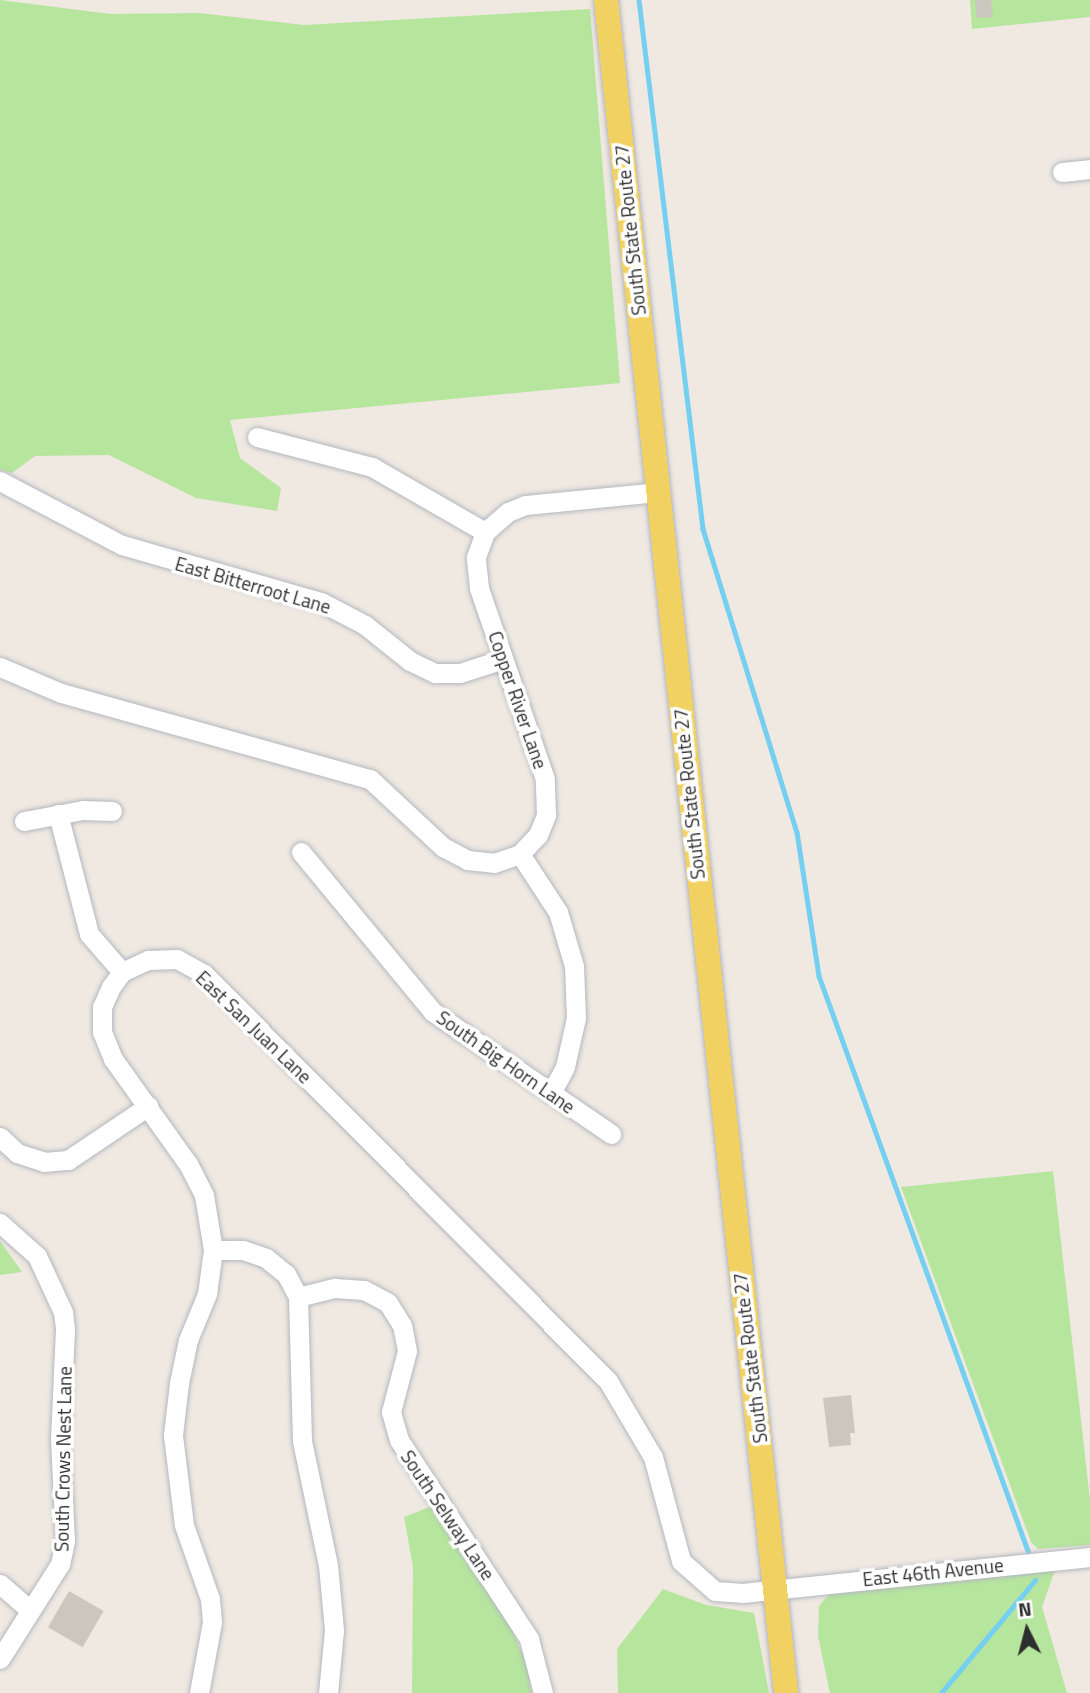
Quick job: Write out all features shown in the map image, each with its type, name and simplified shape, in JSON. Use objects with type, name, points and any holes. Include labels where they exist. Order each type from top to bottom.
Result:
[{"type":"main road","name":"South State Route 27","points":[[606,0],[777,1587],[786,1693]]},
{"type":"street","points":[[1062,172],[1090,169]]},
{"type":"street","points":[[257,437],[372,467],[485,532],[508,512],[525,505],[657,492]]},
{"type":"street","name":"East Bitterroot Lane","points":[[0,481],[69,522],[122,545],[321,602],[365,625],[410,661],[435,673],[460,673],[503,659]]},
{"type":"street","name":"Copper River Lane","points":[[485,532],[476,557],[479,588],[545,779],[546,815],[538,835],[520,854]]},
{"type":"street","points":[[0,667],[61,693],[369,779],[443,847],[467,860],[494,863],[520,854],[558,912],[574,967],[576,1018],[565,1066],[551,1093]]},
{"type":"street","points":[[24,821],[58,814],[112,811]]},
{"type":"street","points":[[58,814],[89,934],[122,972],[102,1007],[102,1032],[113,1059],[148,1106],[204,1195],[213,1250],[207,1294],[188,1340],[179,1383],[173,1436],[184,1525],[210,1600],[212,1622],[199,1693]]},
{"type":"street","name":"South Big Horn Lane","points":[[301,852],[433,1012],[611,1134]]},
{"type":"street","name":"East San Juan Lane","points":[[122,972],[148,960],[177,959],[204,974],[608,1381],[635,1420],[653,1457],[681,1561],[693,1576],[715,1591],[742,1593],[777,1587]]},
{"type":"street","points":[[0,1138],[17,1153],[44,1162],[68,1160],[148,1106]]},
{"type":"street","name":"South Crows Nest Lane","points":[[0,1223],[37,1256],[63,1311],[65,1329],[60,1439],[65,1541],[60,1564],[0,1659]]},
{"type":"street","points":[[213,1250],[243,1250],[266,1258],[286,1273],[298,1297],[302,1441],[328,1564],[334,1630],[328,1693]]},
{"type":"street","name":"South Selway Lane","points":[[298,1297],[335,1288],[364,1290],[387,1303],[402,1325],[407,1351],[391,1412],[399,1440],[529,1639],[543,1693]]},
{"type":"street","name":"East 46th Avenue","points":[[777,1587],[1090,1557]]},
{"type":"street","points":[[0,1584],[30,1610]]},
{"type":"green space","points":[[0,0],[110,14],[199,13],[304,25],[590,9],[620,383],[230,420],[240,458],[281,488],[277,511],[196,498],[109,455],[35,456],[12,473],[0,470]]},
{"type":"green space","points":[[970,0],[1090,0],[1090,17],[972,29]]},
{"type":"green space","points":[[1053,1171],[1090,1500],[1090,1545],[1038,1549],[1031,1542],[901,1187]]},
{"type":"green space","points":[[0,1241],[22,1272],[0,1275]]},
{"type":"green space","points":[[432,1506],[511,1628],[529,1669],[531,1693],[412,1693],[413,1567],[404,1517]]},
{"type":"green space","points":[[1055,1570],[1042,1607],[1067,1693],[830,1693],[818,1636],[819,1606],[832,1591]]},
{"type":"green space","points":[[663,1589],[706,1605],[754,1613],[769,1693],[618,1693],[617,1649]]},
{"type":"building","points":[[975,0],[991,0],[993,17],[977,18]]},
{"type":"building","points":[[851,1395],[855,1433],[850,1433],[851,1445],[829,1447],[823,1398]]},
{"type":"building","points":[[69,1591],[104,1611],[83,1647],[48,1627]]},
{"type":"waterway","points":[[639,0],[703,529],[797,832],[819,976],[1028,1551]]},
{"type":"waterway","points":[[941,1693],[1035,1580]]}]
